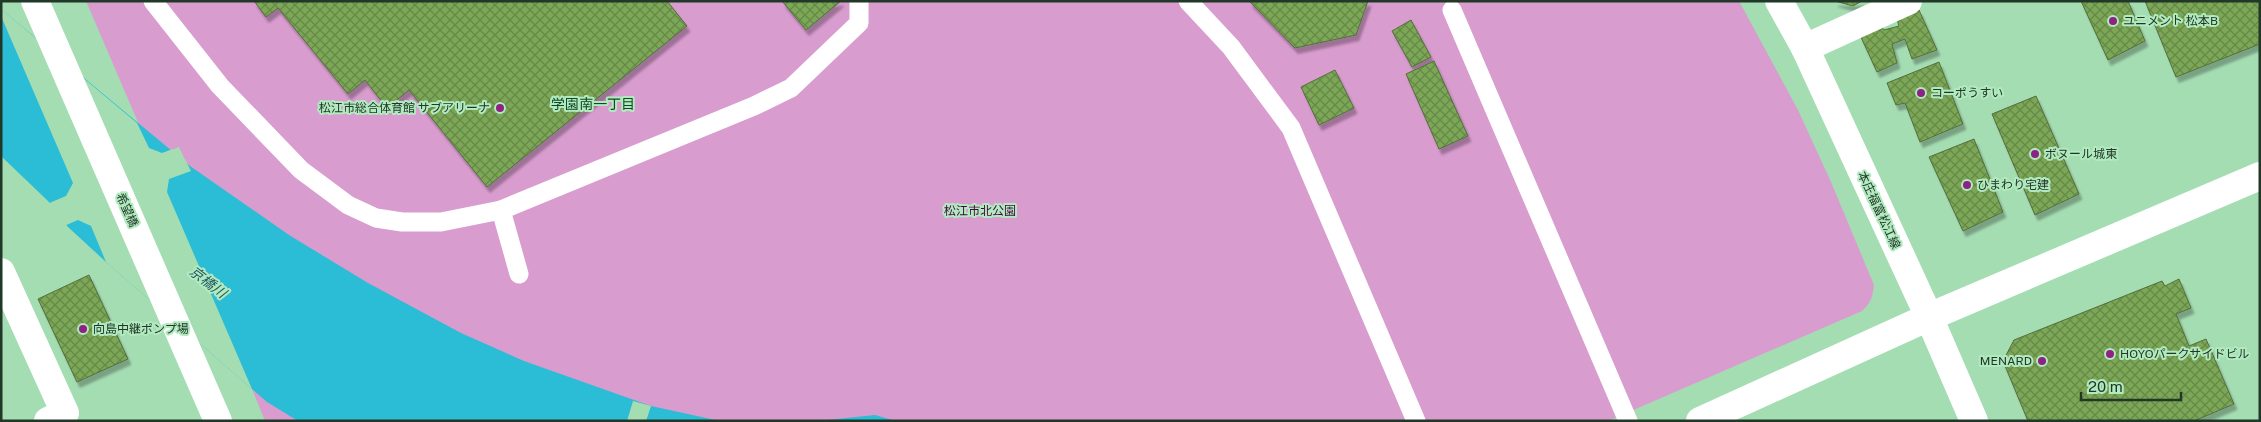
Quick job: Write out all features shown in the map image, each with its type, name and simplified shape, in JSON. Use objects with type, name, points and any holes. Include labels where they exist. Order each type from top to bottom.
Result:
[{"type":"street","name":"本庄福富松江線","points":[[1779,1],[1804,48],[1929,318],[1974,421]]},
{"type":"street","points":[[1804,48],[1908,1]]},
{"type":"street","name":"希望橋","points":[[40,12],[214,409]]},
{"type":"street","points":[[1700,421],[1929,318],[2260,176]]},
{"type":"street","points":[[1,272],[65,413],[48,421]]},
{"type":"lane","points":[[153,1],[220,86],[302,170],[348,205],[376,218],[402,222],[441,222],[500,210],[754,106],[792,88],[859,23],[859,1]]},
{"type":"lane","points":[[1188,1],[1231,47],[1292,128],[1416,421]]},
{"type":"lane","points":[[1452,10],[1628,421]]},
{"type":"lane","points":[[500,210],[519,274]]},
{"type":"green space","name":"松江市北公園","points":[[86,1],[1739,1],[1798,110],[1831,182],[1874,289],[1869,302],[1862,311],[1608,421],[265,421],[252,389],[190,171],[179,147],[162,154],[149,148]]},
{"type":"water","name":"京橋川","points":[[1,9],[190,166],[289,235],[368,283],[461,333],[524,361],[651,406],[720,421],[298,421],[267,402],[106,262],[68,227],[48,201],[1,156]]},
{"type":"water","points":[[875,415],[896,421],[822,421],[827,420]]},
{"type":"pier","points":[[1,9],[137,123],[149,148],[162,153],[173,149],[185,159],[191,171],[169,179],[167,192],[252,389],[106,262],[91,226],[78,220],[64,226],[47,204],[66,196],[73,183],[1,16]]},
{"type":"pier","points":[[633,401],[651,406],[646,421],[627,421]]},
{"type":"building","points":[[254,1],[667,1],[687,26],[487,187],[409,90],[387,108],[365,80],[348,94],[278,8],[266,17]]},
{"type":"building","points":[[782,1],[841,1],[806,30]]},
{"type":"building","points":[[1249,1],[1368,1],[1356,35],[1295,48]]},
{"type":"building","points":[[1835,1],[1862,1],[1853,6]]},
{"type":"building","name":"ユニメント 松本B","points":[[2081,1],[2128,1],[2145,41],[2108,60]]},
{"type":"building","points":[[2145,1],[2260,1],[2260,44],[2176,77]]},
{"type":"building","points":[[1919,10],[1937,50],[1912,59],[1905,39],[1892,44],[1897,63],[1877,72],[1860,35],[1881,26],[1884,30],[1899,26],[1897,19]]},
{"type":"building","points":[[1411,20],[1431,57],[1412,67],[1392,31]]},
{"type":"building","points":[[1434,61],[1468,136],[1439,149],[1406,74]]},
{"type":"building","name":"コーポうすい","points":[[1939,62],[1963,124],[1920,142],[1905,103],[1896,105],[1887,83]]},
{"type":"building","points":[[1335,70],[1354,108],[1319,125],[1301,87]]},
{"type":"building","name":"ボヌール城東","points":[[2036,96],[2079,194],[2035,215],[1992,114]]},
{"type":"building","name":"ひまわり宅建","points":[[1974,139],[2003,212],[1963,231],[1929,157]]},
{"type":"building","name":"向島中継ポンプ場","points":[[89,275],[128,359],[77,382],[38,299]]},
{"type":"building","name":"HOYOパークサイドビル","points":[[2179,279],[2191,308],[2176,314],[2189,346],[2206,339],[2234,404],[2194,421],[2028,421],[2003,361],[2014,340],[2162,281],[2165,286]]},
{"type":"place","name":"ユニメント 松本B","points":[[2113,21]]},
{"type":"place","name":"コーポうすい","points":[[1921,93]]},
{"type":"place","name":"松江市総合体育館 サブアリーナ","points":[[500,108]]},
{"type":"place","name":"ボヌール城東","points":[[2035,154]]},
{"type":"place","name":"ひまわり宅建","points":[[1967,185]]},
{"type":"place","name":"向島中継ポンプ場","points":[[83,329]]},
{"type":"place","name":"HOYOパークサイドビル","points":[[2110,354]]},
{"type":"place","name":"MENARD","points":[[2042,361]]},
{"type":"district","name":"学園南一丁目","points":[[593,104]]}]
